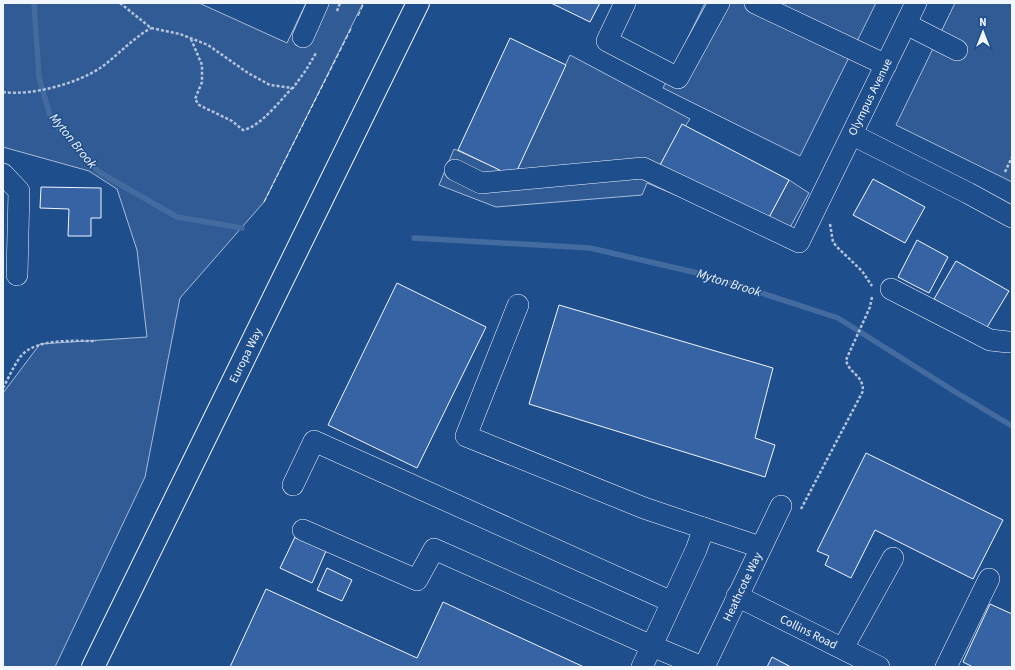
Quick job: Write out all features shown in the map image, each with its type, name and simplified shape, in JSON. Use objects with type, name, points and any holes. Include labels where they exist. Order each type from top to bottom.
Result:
[{"type":"highway","name":"Europa Way","points":[[93,667],[398,43],[416,3]]},
{"type":"street","points":[[310,44],[318,3]]},
{"type":"street","points":[[625,3],[607,41],[678,78],[719,3]]},
{"type":"street","points":[[755,3],[886,65]]},
{"type":"street","name":"Olympus Avenue","points":[[455,170],[481,183],[643,168],[799,242],[916,3]]},
{"type":"street","points":[[906,24],[957,50]]},
{"type":"street","points":[[853,134],[1012,217]]},
{"type":"street","points":[[3,174],[19,191],[17,275]]},
{"type":"street","points":[[879,291],[990,340],[1011,340]]},
{"type":"street","points":[[518,305],[466,436],[644,508],[760,547]]},
{"type":"street","points":[[293,485],[314,441],[672,602]]},
{"type":"street","name":"Heathcote Way","points":[[703,667],[760,547],[790,510]]},
{"type":"street","points":[[642,667],[696,550],[704,528]]},
{"type":"street","points":[[303,530],[417,580],[434,549],[652,646],[703,667]]},
{"type":"street","points":[[843,648],[893,558]]},
{"type":"street","points":[[946,667],[990,579]]},
{"type":"street","name":"Collins Road","points":[[738,596],[879,667]]},
{"type":"path","points":[[120,3],[151,28],[166,31],[208,46],[248,73],[270,85],[293,88]]},
{"type":"path","points":[[336,14],[340,3]]},
{"type":"path","points":[[3,92],[23,93],[64,84],[89,74],[102,67],[138,35],[151,28]]},
{"type":"path","points":[[191,39],[202,65],[202,82],[195,99],[199,105],[232,121],[243,130],[250,129],[293,88],[306,70],[310,44]]},
{"type":"path","points":[[1004,172],[1012,157]]},
{"type":"path","points":[[790,510],[863,392],[863,384],[849,368],[846,360],[854,340],[879,291],[872,286],[869,278],[833,242],[830,222]]},
{"type":"path","points":[[3,388],[22,355],[33,347],[45,343],[96,341]]},
{"type":"shaded area","points":[[3,3],[199,3],[287,43],[306,3],[363,3],[264,202],[180,298],[145,477],[55,667],[3,667],[3,393],[40,344],[147,337],[137,250],[117,189],[89,171],[3,147]]},
{"type":"shaded area","points":[[705,3],[876,3],[800,156],[663,88]]},
{"type":"shaded area","points":[[955,3],[1012,3],[1012,182],[896,125]]},
{"type":"shaded area","points":[[570,55],[690,119],[659,166],[766,223],[789,180],[809,193],[783,240],[647,183],[642,195],[496,207],[439,185],[454,149],[514,176]]},
{"type":"building","points":[[551,3],[600,3],[590,22]]},
{"type":"building","points":[[510,38],[566,65],[514,177],[458,150]]},
{"type":"building","points":[[682,124],[789,180],[766,223],[659,167]]},
{"type":"building","points":[[873,179],[925,207],[905,243],[853,215]]},
{"type":"building","points":[[41,187],[101,188],[101,218],[91,218],[91,236],[68,236],[69,209],[40,208]]},
{"type":"building","points":[[917,240],[948,257],[929,293],[898,277]]},
{"type":"building","points":[[956,261],[1009,291],[986,329],[934,299]]},
{"type":"building","points":[[397,283],[486,327],[417,468],[328,425]]},
{"type":"building","points":[[559,305],[773,368],[755,438],[775,445],[765,477],[529,404]]},
{"type":"building","points":[[866,453],[1003,520],[973,579],[875,530],[851,578],[825,565],[829,556],[817,551]]},
{"type":"building","points":[[295,537],[326,551],[312,583],[280,568]]},
{"type":"building","points":[[327,568],[352,580],[342,601],[317,590]]},
{"type":"building","points":[[266,589],[417,658],[443,602],[584,667],[230,667]]},
{"type":"building","points":[[990,604],[1012,614],[1012,667],[973,667],[963,662]]},
{"type":"building","points":[[772,657],[791,667],[767,667]]},
{"type":"waterway","name":"Myton Brook","points":[[34,3],[39,77],[50,116],[61,131],[99,172],[177,217],[242,228]]},
{"type":"waterway","name":"Myton Brook","points":[[414,238],[590,248],[706,275],[838,318],[1012,426]]},
{"type":"fence","points":[[358,16],[364,3]]},
{"type":"fence","points":[[264,202],[352,27]]}]
